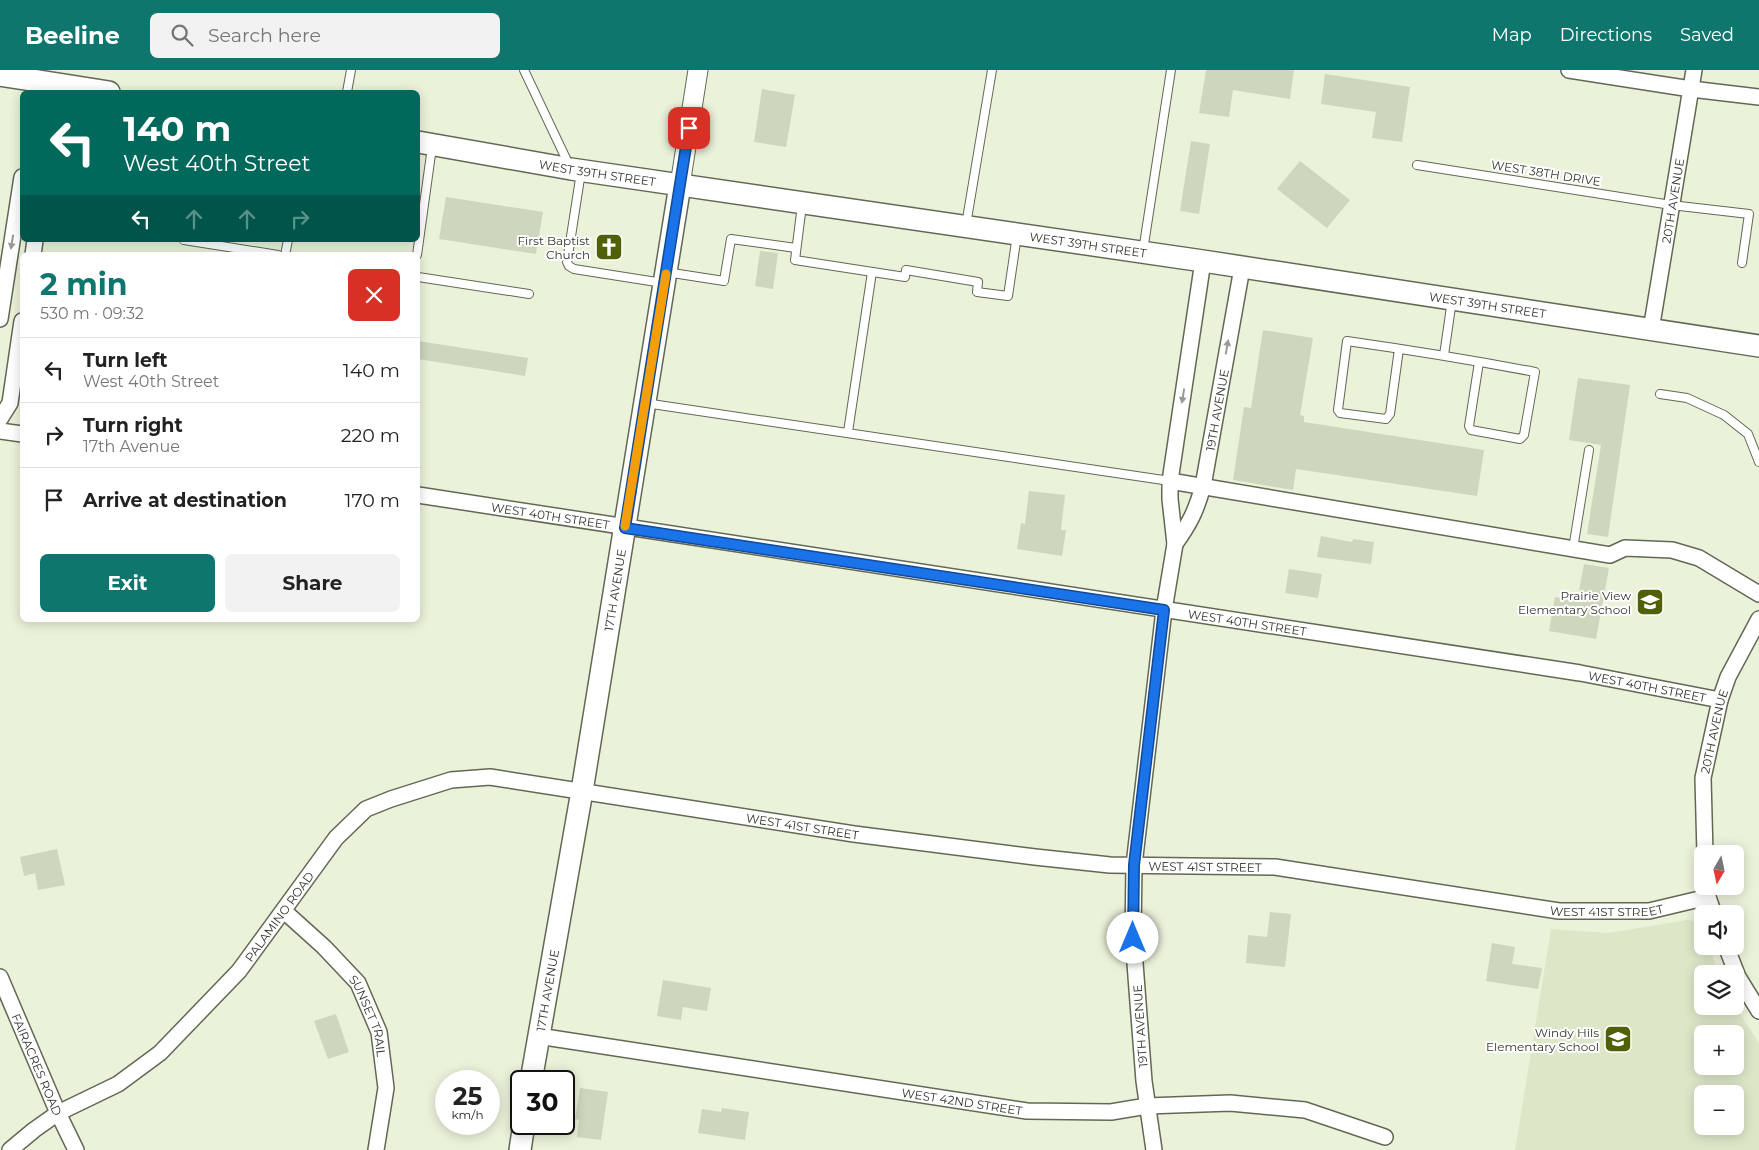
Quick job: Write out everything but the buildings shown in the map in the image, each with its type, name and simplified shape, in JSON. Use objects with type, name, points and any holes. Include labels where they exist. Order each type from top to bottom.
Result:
[{"type":"main road","points":[[0,75],[47,89],[68,90]]},
{"type":"main road","name":"WEST 39TH STREET","points":[[425,144],[576,170],[965,228],[1203,261],[1759,346]]},
{"type":"main road","name":"17TH AVENUE","points":[[533,1070],[582,791],[680,185]]},
{"type":"main road","points":[[520,1150],[522,1135]]},
{"type":"street","name":"17TH AVENUE","points":[[680,185],[698,70]]},
{"type":"street","points":[[1569,70],[1691,89],[1759,97]]},
{"type":"street","name":"20TH AVENUE","points":[[1651,330],[1694,70]]},
{"type":"street","points":[[0,319],[20,190]]},
{"type":"street","name":"19TH AVENUE","points":[[1154,1150],[1144,1081],[1133,938],[1134,865],[1164,610],[1175,544],[1170,481],[1203,261]]},
{"type":"street","name":"19TH AVENUE","points":[[1175,544],[1196,510],[1202,486],[1242,268]]},
{"type":"street","points":[[0,419],[10,403],[20,335]]},
{"type":"street","points":[[0,431],[20,434]]},
{"type":"street","points":[[1170,481],[1610,555],[1625,548],[1672,550],[1699,558],[1759,594]]},
{"type":"street","name":"WEST 40TH STREET","points":[[420,496],[1580,673],[1720,700]]},
{"type":"street","name":"20TH AVENUE","points":[[1705,845],[1703,778],[1720,700],[1728,678],[1759,619]]},
{"type":"street","name":"PALAMINO ROAD","points":[[10,1150],[58,1113],[118,1084],[160,1053],[239,971],[336,838],[366,809],[451,780],[490,776],[582,791]]},
{"type":"street","name":"WEST 41ST STREET","points":[[582,791],[854,834],[1035,858],[1110,865],[1275,867],[1559,911],[1649,911],[1698,895]]},
{"type":"street","name":"SUNSET TRAIL","points":[[284,911],[324,947],[358,983],[379,1032],[386,1088],[376,1150]]},
{"type":"street","points":[[1729,955],[1738,978],[1759,1011]]},
{"type":"street","name":"FAIRACRES ROAD","points":[[0,977],[58,1113],[76,1150]]},
{"type":"street","name":"WEST 42ND STREET","points":[[538,1036],[1027,1111],[1111,1112],[1147,1106],[1230,1103],[1305,1110],[1385,1137]]},
{"type":"lane","points":[[347,90],[351,70]]},
{"type":"lane","points":[[524,70],[576,170],[567,262],[569,266],[574,269],[724,282],[731,239],[796,248]]},
{"type":"lane","points":[[965,228],[992,70]]},
{"type":"lane","points":[[1142,253],[1171,70]]},
{"type":"lane","points":[[420,213],[425,144]]},
{"type":"lane","name":"WEST 38TH DRIVE","points":[[1417,164],[1672,205],[1749,214],[1742,263]]},
{"type":"lane","points":[[803,203],[794,260],[905,277],[906,270],[978,282],[977,292],[1008,296],[1017,235]]},
{"type":"lane","points":[[197,242],[259,252]]},
{"type":"lane","points":[[848,432],[872,272]]},
{"type":"lane","points":[[420,277],[529,294]]},
{"type":"lane","points":[[1444,355],[1452,300]]},
{"type":"lane","points":[[1399,348],[1390,414],[1386,419],[1340,413],[1338,410],[1347,341],[1399,348],[1444,355],[1535,372],[1524,435],[1520,439],[1471,430],[1469,426],[1479,362]]},
{"type":"lane","points":[[1660,394],[1687,398],[1724,414],[1748,434],[1759,462]]},
{"type":"lane","points":[[645,403],[1170,481]]},
{"type":"lane","points":[[1573,549],[1590,450]]},
{"type":"shaded area","name":"Windy Hils Elementary School","points":[[1687,920],[1694,921],[1694,955],[1712,955],[1716,965],[1694,965],[1694,1015],[1741,1015],[1759,1043],[1759,1150],[1515,1150],[1551,929],[1608,933]]},
{"type":"slow traffic","points":[[625,526],[666,274]]},
{"type":"place","name":"First Baptist Church","points":[[609,247]]},
{"type":"place","name":"Prairie View Elementary School","points":[[1650,602]]},
{"type":"place","name":"Windy Hils Elementary School","points":[[1618,1039]]},
{"type":"route","points":[[689,128],[625,528],[1164,610],[1134,865],[1133,938]]}]
